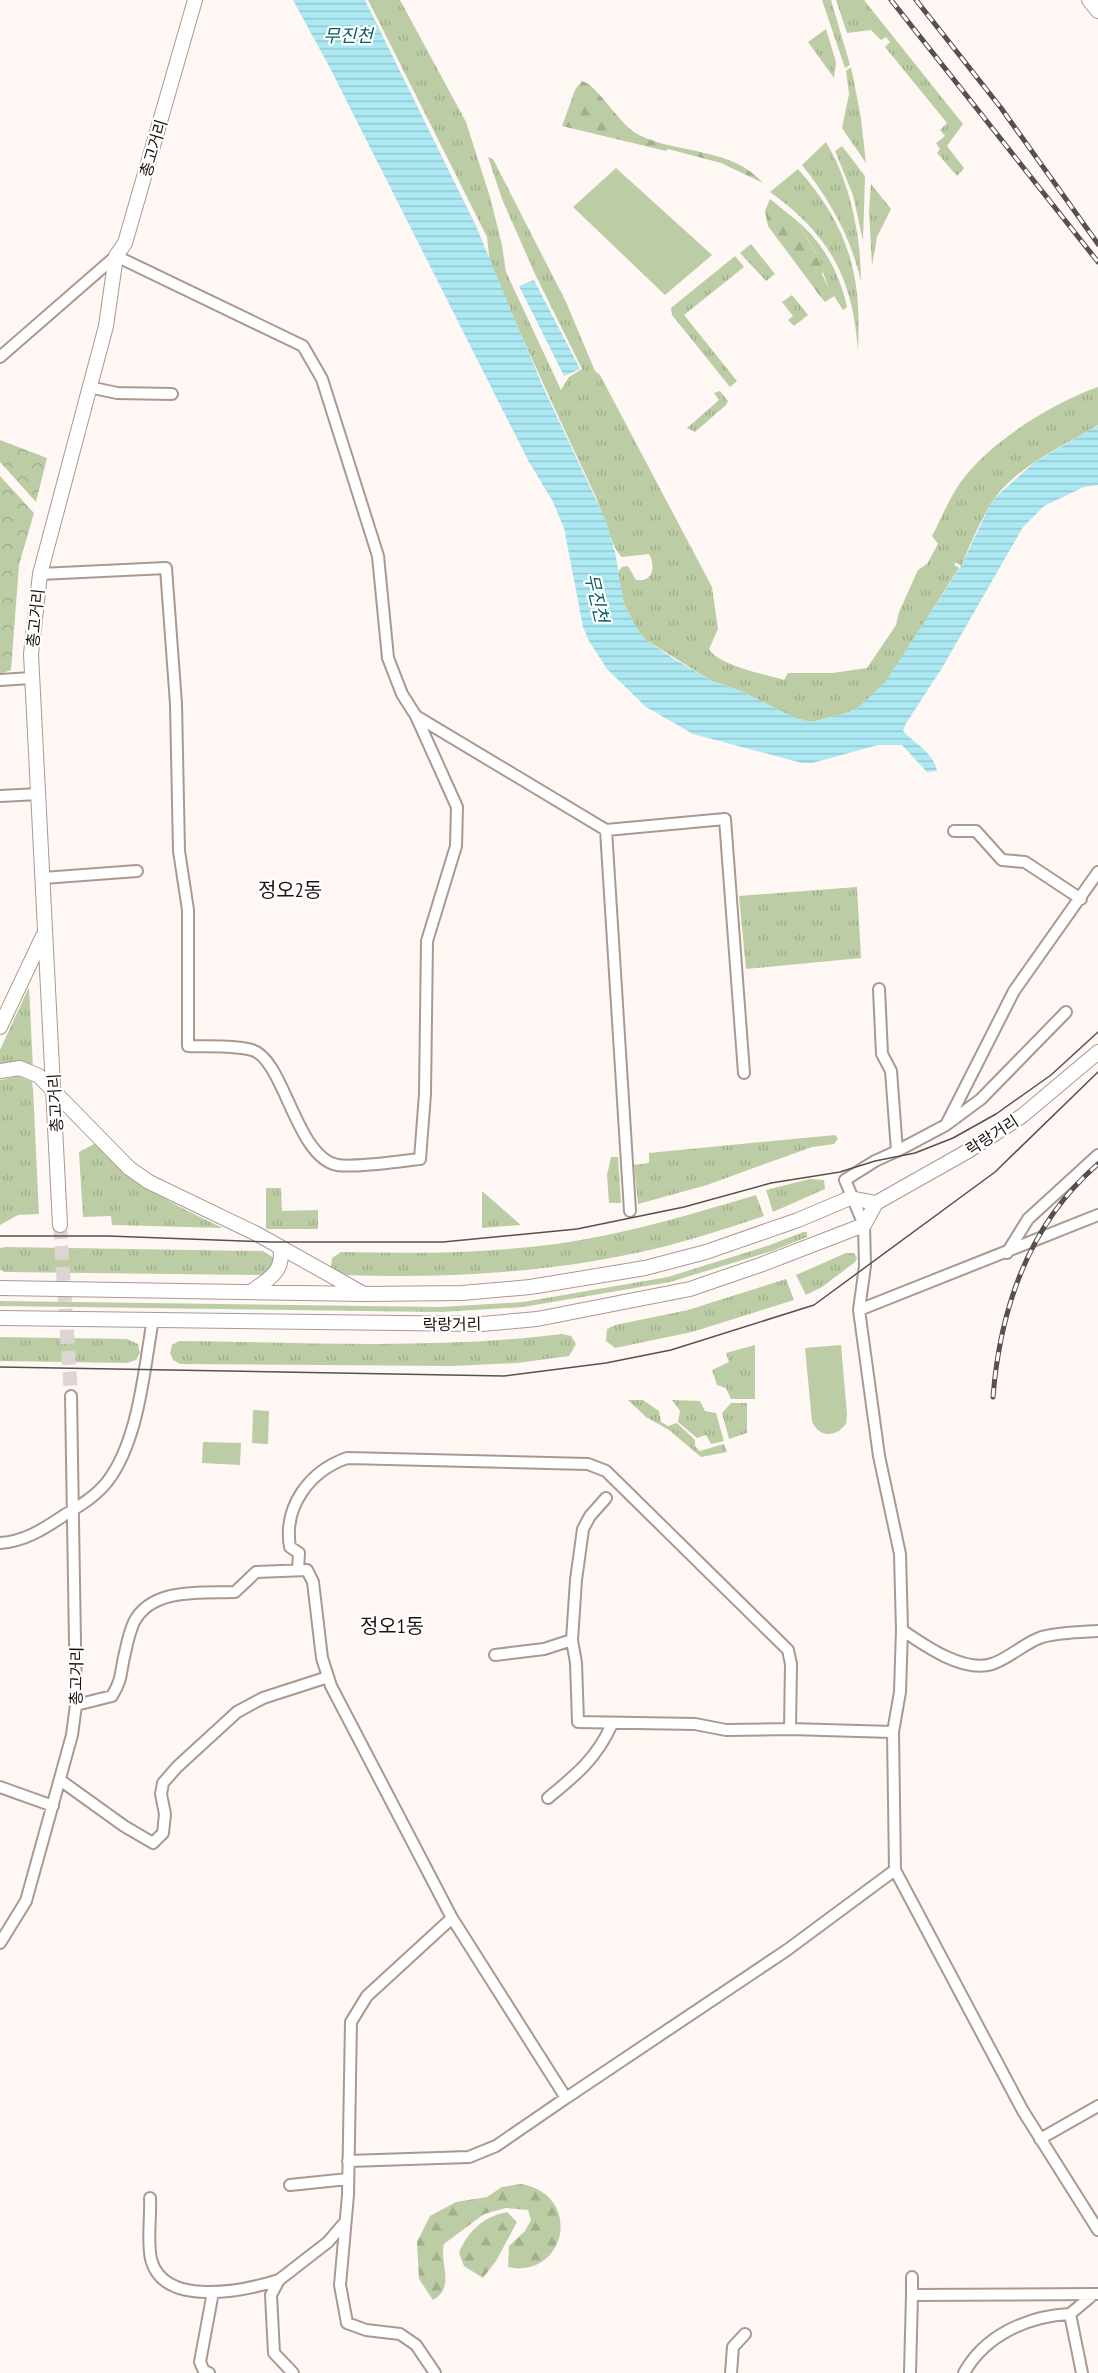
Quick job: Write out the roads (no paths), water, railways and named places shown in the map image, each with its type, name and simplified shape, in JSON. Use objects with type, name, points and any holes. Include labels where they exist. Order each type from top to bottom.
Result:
[{"type":"main road","name":"총고거리","points":[[60,1225],[55,1092],[44,934],[39,794],[31,678],[33,616],[40,574],[106,326],[116,256],[125,243],[195,0]]},
{"type":"main road","points":[[1089,0],[1098,11]]},
{"type":"main road","points":[[0,1027],[44,934]]},
{"type":"main road","name":"락랑거리","points":[[876,1203],[968,1151],[1022,1116],[1098,1052]]},
{"type":"main road","points":[[0,1071],[13,1067],[26,1069],[39,1076],[129,1168],[149,1182],[280,1247],[364,1294]]},
{"type":"main road","points":[[850,1198],[876,1203],[864,1225]]},
{"type":"main road","name":"락랑거리","points":[[0,1288],[364,1294],[462,1293],[530,1287],[645,1268],[716,1249],[798,1220],[850,1198]]},
{"type":"main road","name":"락랑거리","points":[[0,1318],[373,1324],[482,1324],[537,1319],[690,1289],[760,1266],[864,1225]]},
{"type":"main road","points":[[252,1291],[272,1278],[280,1268],[280,1247]]},
{"type":"street","points":[[0,357],[116,256],[303,346],[322,379],[378,556],[388,658],[402,694],[416,716],[457,807],[459,824],[456,846],[427,941],[425,1094],[420,1159],[338,1165],[321,1159],[294,1116],[267,1061],[254,1050],[188,1046],[188,910],[179,851],[176,704],[166,568],[40,574]]},
{"type":"street","points":[[89,387],[117,393],[172,394]]},
{"type":"street","points":[[0,680],[31,678]]},
{"type":"street","points":[[416,716],[606,830],[725,819],[744,1073]]},
{"type":"street","points":[[0,796],[39,794]]},
{"type":"street","points":[[606,830],[630,1211]]},
{"type":"street","points":[[954,831],[976,831],[1002,860],[1026,862],[1081,899]]},
{"type":"street","points":[[43,878],[137,872]]},
{"type":"street","points":[[946,1125],[1014,991],[1098,872]]},
{"type":"street","points":[[879,989],[882,1054],[891,1071],[897,1151]]},
{"type":"street","points":[[1066,1012],[981,1099],[946,1125],[875,1161],[845,1180],[850,1198],[864,1225],[865,1266],[860,1310],[879,1456],[900,1554],[902,1630],[900,1692],[893,1732],[895,1870],[1023,2111],[1098,2230]]},
{"type":"street","points":[[1007,1253],[1028,1219],[1098,1155]]},
{"type":"street","points":[[860,1310],[1098,1215]]},
{"type":"street","points":[[0,1543],[35,1533],[91,1499],[107,1482],[122,1458],[135,1415],[153,1319]]},
{"type":"street","name":"총고거리","points":[[0,1943],[26,1901],[72,1735],[76,1705],[71,1396]]},
{"type":"street","points":[[298,1569],[299,1553],[290,1547],[289,1540],[293,1505],[307,1484],[328,1464],[347,1458],[588,1464],[606,1471],[788,1650],[791,1664],[790,1729]]},
{"type":"street","points":[[606,1498],[590,1516],[583,1529],[572,1640],[576,1663],[578,1722],[694,1724],[726,1730],[893,1732]]},
{"type":"street","points":[[76,1705],[112,1696],[121,1680],[124,1655],[135,1620],[156,1601],[182,1593],[235,1592],[256,1572],[307,1570],[313,1582],[322,1658],[328,1677],[452,1918],[566,2098]]},
{"type":"street","points":[[902,1630],[922,1644],[975,1665],[992,1664],[1046,1636],[1098,1631]]},
{"type":"street","points":[[495,1655],[544,1649],[572,1640]]},
{"type":"street","points":[[60,1780],[124,1826],[153,1843],[164,1833],[163,1783],[177,1767],[237,1712],[263,1698],[328,1677]]},
{"type":"street","points":[[548,1798],[602,1748],[612,1724]]},
{"type":"street","points":[[0,1787],[53,1806]]},
{"type":"street","points":[[348,2161],[469,2157],[496,2146],[787,1950],[895,1870]]},
{"type":"street","points":[[435,2373],[416,2345],[400,2334],[366,2330],[347,2323],[340,2285],[348,2179],[351,2022],[367,1996],[452,1918]]},
{"type":"street","points":[[1040,2139],[1098,2106]]},
{"type":"street","points":[[290,2185],[348,2179]]},
{"type":"street","points":[[150,2198],[151,2258],[158,2273],[177,2289],[213,2292],[258,2287],[279,2280],[328,2242],[345,2222]]},
{"type":"street","points":[[910,2373],[912,2277]]},
{"type":"street","points":[[279,2280],[271,2295],[274,2353],[293,2373]]},
{"type":"street","points":[[209,2373],[204,2371],[200,2362],[213,2292]]},
{"type":"street","points":[[912,2295],[1096,2294]]},
{"type":"street","points":[[964,2373],[973,2356],[990,2341],[1043,2315],[1070,2314],[1096,2294]]},
{"type":"street","points":[[1070,2314],[1082,2373]]},
{"type":"street","points":[[731,2373],[733,2347],[745,2334]]},
{"type":"water","name":"무진천","points":[[293,0],[365,0],[476,226],[543,387],[606,521],[615,552],[624,604],[637,629],[646,640],[710,680],[743,692],[795,718],[811,722],[858,708],[886,681],[961,566],[991,503],[1035,462],[1098,425],[1098,485],[1084,487],[1044,506],[1023,527],[942,668],[905,725],[903,731],[928,754],[937,771],[927,772],[902,745],[878,745],[812,763],[802,763],[693,734],[646,707],[607,669],[583,627],[564,528],[552,500],[529,462],[330,68]]},
{"type":"water","points":[[534,280],[580,369],[564,376],[519,286]]},
{"type":"tunnel","points":[[60,1225],[71,1396]]},
{"type":"tram line","points":[[0,1236],[108,1236],[270,1242],[443,1242],[577,1229],[684,1207],[771,1183],[840,1172],[875,1161],[915,1153],[953,1138],[996,1114],[1051,1075],[1098,1032]]},
{"type":"tram line","points":[[0,1367],[504,1376],[606,1363],[671,1350],[814,1305],[995,1172],[1098,1072]]},
{"type":"railway","points":[[891,0],[1098,262]]},
{"type":"railway","points":[[916,0],[1001,108],[1098,244]]},
{"type":"railway","points":[[993,1397],[1003,1332],[1022,1270],[1053,1213],[1098,1164]]},
{"type":"district","name":"정오2동","points":[[290,890]]},
{"type":"district","name":"정오1동","points":[[392,1626]]}]
